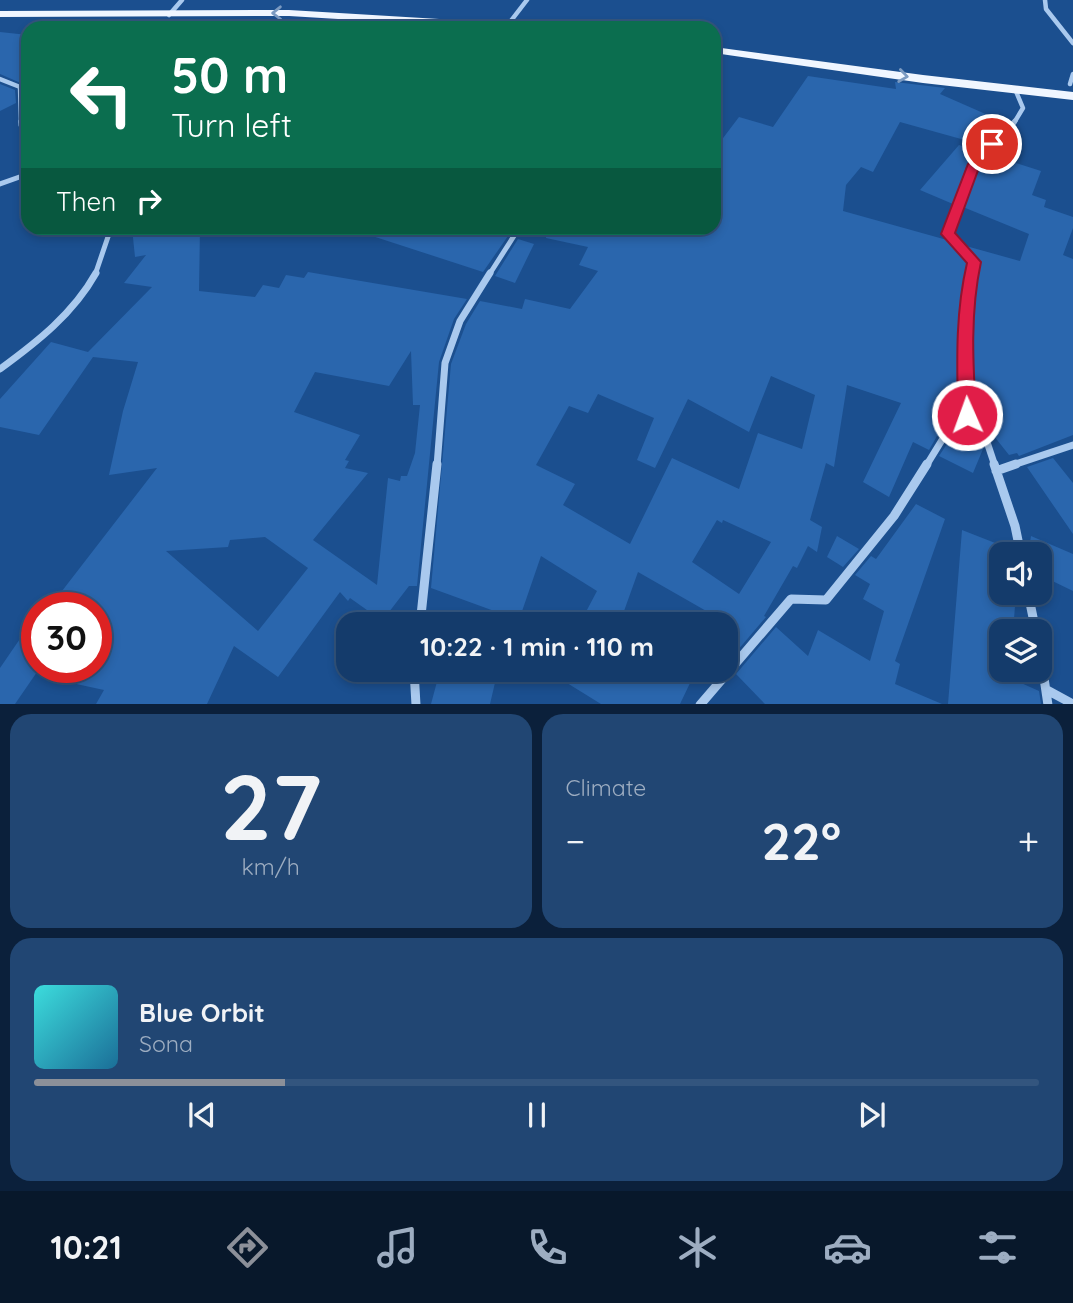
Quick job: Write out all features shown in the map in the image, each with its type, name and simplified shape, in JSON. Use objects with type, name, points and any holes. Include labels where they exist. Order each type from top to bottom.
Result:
[{"type":"main road","points":[[0,14],[289,13],[419,21]]},
{"type":"main road","points":[[0,23],[21,23]]},
{"type":"main road","points":[[721,42],[1072,85]]},
{"type":"main road","points":[[721,51],[1015,89],[1072,85]]},
{"type":"street","points":[[169,15],[182,0]]},
{"type":"street","points":[[511,21],[527,0]]},
{"type":"street","points":[[1045,0],[1046,9],[1073,43]]},
{"type":"street","points":[[0,79],[20,87],[21,124]]},
{"type":"street","points":[[701,704],[792,599],[825,600],[894,516],[942,440],[967,415],[964,328],[967,294],[974,262],[948,234],[974,164],[1015,125],[1023,108],[1015,89]]},
{"type":"street","points":[[0,184],[21,176]]},
{"type":"street","points":[[0,369],[66,317],[99,270],[108,235]]},
{"type":"street","points":[[421,612],[439,450],[439,415],[445,363],[460,321],[515,235]]},
{"type":"street","points":[[967,415],[981,424],[1018,542]]},
{"type":"street","points":[[996,471],[1073,445]]},
{"type":"street","points":[[415,682],[416,704]]},
{"type":"street","points":[[1046,682],[1048,704]]},
{"type":"street","points":[[1047,690],[1073,704]]},
{"type":"building","points":[[0,32],[21,34],[21,83],[0,74]]},
{"type":"building","points":[[808,76],[896,89],[895,82],[945,88],[940,94],[1006,123],[979,144],[900,122],[873,172],[861,167],[846,185],[843,211],[947,240],[968,264],[959,338],[961,413],[937,436],[929,450],[913,442],[889,497],[863,482],[901,403],[847,385],[834,467],[826,463],[810,520],[822,527],[817,552],[808,546],[797,568],[793,566],[764,616],[766,617],[738,650],[738,612],[708,612],[638,572],[624,612],[586,612],[597,591],[541,556],[522,612],[497,612],[431,588],[451,364],[466,324],[480,301],[522,309],[525,299],[570,309],[598,271],[579,265],[588,247],[546,238],[546,235],[721,235],[721,141],[739,117],[773,127]],"holes":[[[771,376],[815,395],[802,449],[758,433],[739,489],[672,458],[630,544],[563,505],[575,484],[536,465],[569,406],[588,413],[598,394],[654,418],[637,460],[655,468],[688,399],[749,432]],[[717,520],[722,523],[723,520],[771,542],[739,594],[692,562]]]},
{"type":"building","points":[[0,84],[15,90],[16,103],[0,111]]},
{"type":"building","points":[[959,145],[980,152],[966,167],[953,204],[920,190]]},
{"type":"building","points":[[991,155],[1041,171],[1032,195],[1046,200],[1044,207],[1073,217],[1073,228],[1063,255],[1073,259],[1073,435],[1019,456],[1017,453],[1009,455],[990,431],[985,419],[973,412],[971,338],[979,261],[966,246],[1020,261],[1029,234],[963,207],[976,172]]},
{"type":"building","points":[[133,235],[200,235],[199,291],[255,297],[263,285],[279,288],[286,275],[304,278],[308,272],[467,299],[454,319],[439,362],[417,586],[409,586],[389,612],[370,612],[350,598],[348,601],[340,592],[278,677],[234,646],[207,704],[96,704],[104,690],[72,683],[112,683],[112,592],[62,591],[157,468],[109,475],[123,411],[138,362],[93,357],[39,435],[0,427],[0,399],[51,342],[88,352],[152,287],[124,283],[146,255],[135,257]],"holes":[[[411,351],[413,405],[420,405],[415,453],[407,476],[401,476],[400,481],[388,478],[377,585],[313,540],[368,473],[345,468],[349,461],[345,460],[360,435],[294,412],[315,372],[389,386]],[[265,537],[308,568],[258,631],[166,551],[228,547],[230,540]]]},
{"type":"building","points":[[369,235],[508,236],[483,272]]},
{"type":"building","points":[[518,239],[534,244],[515,283],[495,276]]},
{"type":"building","points":[[968,423],[976,428],[983,449],[973,473],[939,456]]},
{"type":"building","points":[[1053,458],[1073,483],[1073,534],[1027,467]]},
{"type":"building","points":[[916,504],[945,519],[895,661],[900,664],[895,684],[942,704],[765,704],[738,676],[738,672],[776,627],[808,656],[818,630],[870,661],[884,611],[863,599],[870,584],[855,575],[871,556],[876,559]]},
{"type":"building","points":[[962,530],[993,542],[989,542],[989,605],[1015,605],[1014,619],[989,619],[989,682],[1019,682],[1039,691],[1041,704],[948,704]]},
{"type":"building","points":[[837,536],[859,549],[843,567],[827,557]]},
{"type":"building","points":[[1031,536],[1045,542],[1030,542]]},
{"type":"building","points":[[1052,545],[1073,554],[1073,591],[1052,581]]},
{"type":"building","points":[[21,637],[21,683],[29,683],[15,704],[0,704],[0,668]]},
{"type":"building","points":[[437,682],[495,682],[490,704],[431,704]]},
{"type":"building","points":[[565,682],[691,682],[680,704],[601,704]]},
{"type":"route","points":[[967,415],[964,328],[967,294],[974,262],[963,247],[948,234],[968,175],[992,144]]}]
